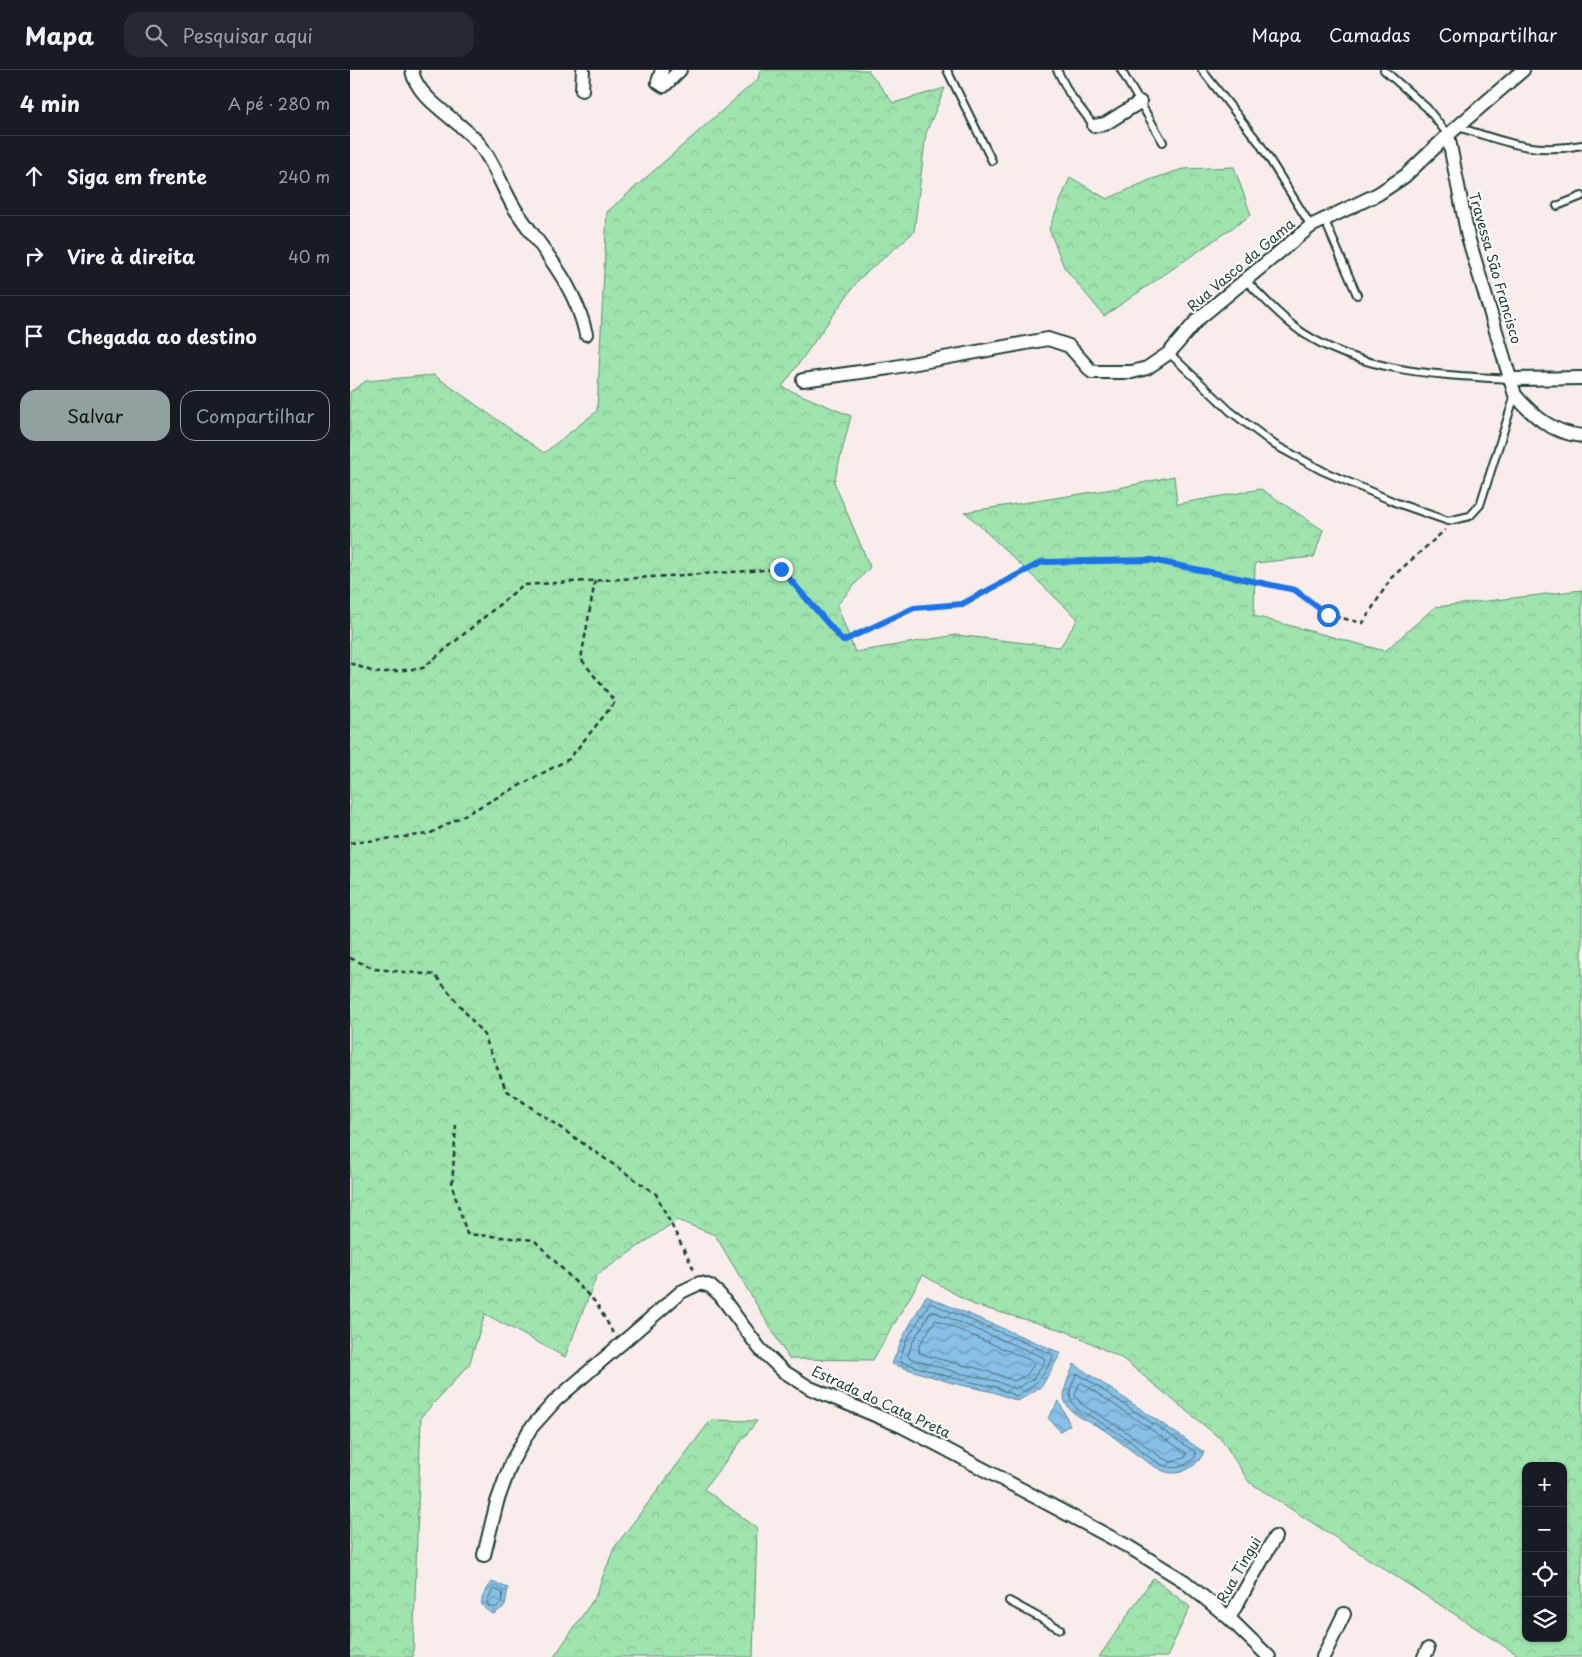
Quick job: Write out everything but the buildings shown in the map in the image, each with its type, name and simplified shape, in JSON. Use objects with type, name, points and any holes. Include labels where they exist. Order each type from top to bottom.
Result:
[{"type":"street","points":[[412,70],[419,88],[431,101],[465,128],[481,145],[514,208],[569,286],[582,315],[586,334]]},
{"type":"street","points":[[582,90],[583,70]]},
{"type":"street","points":[[662,70],[658,82],[664,86],[680,70]]},
{"type":"street","name":"Rua Vasco da Gama","points":[[803,380],[889,368],[1048,339],[1069,346],[1092,372],[1132,372],[1147,368],[1169,354],[1198,319],[1311,226],[1325,221],[1378,194],[1405,176],[1523,70]]},
{"type":"street","points":[[1094,126],[1105,124],[1140,102]]},
{"type":"street","name":"Travessa São Francisco","points":[[1453,131],[1468,237],[1515,395]]},
{"type":"street","points":[[1510,379],[1582,378]]},
{"type":"street","points":[[1515,395],[1531,413],[1547,425],[1567,434],[1582,436]]},
{"type":"street","points":[[484,1555],[497,1502],[511,1463],[530,1429],[556,1400],[619,1345],[681,1292],[700,1283]]},
{"type":"street","name":"Estrada do Cata Preta","points":[[700,1283],[710,1286],[720,1295],[760,1349],[790,1375],[810,1388],[898,1425],[940,1446],[1129,1547],[1184,1581],[1229,1618],[1269,1657]]},
{"type":"street","name":"Rua Tingui","points":[[1229,1618],[1275,1537]]},
{"type":"street","points":[[1323,1657],[1344,1614]]},
{"type":"lane","points":[[947,70],[992,161]]},
{"type":"lane","points":[[1057,70],[1069,93],[1094,126]]},
{"type":"lane","points":[[1121,70],[1163,142]]},
{"type":"lane","points":[[1202,70],[1260,144],[1311,226]]},
{"type":"lane","points":[[1384,70],[1453,131],[1530,149],[1558,150],[1582,146]]},
{"type":"lane","points":[[1557,206],[1582,196]]},
{"type":"lane","points":[[1325,221],[1357,295]]},
{"type":"lane","points":[[1246,281],[1302,332],[1372,363],[1425,374],[1510,379]]},
{"type":"lane","points":[[1169,354],[1230,411],[1275,445],[1324,471],[1397,503],[1448,521],[1456,521],[1470,516],[1480,505],[1515,395]]},
{"type":"lane","points":[[1009,1601],[1060,1629]]},
{"type":"path","points":[[350,663],[376,673],[423,668],[523,585],[781,569],[843,641],[914,608],[962,604],[1042,562],[1152,560],[1295,590],[1328,615],[1363,623],[1392,578],[1456,521]]},
{"type":"path","points":[[350,843],[430,834],[568,759],[615,702],[581,659],[596,580]]},
{"type":"path","points":[[350,958],[375,969],[435,975],[484,1035],[506,1090],[656,1194],[700,1283]]},
{"type":"path","points":[[456,1126],[452,1186],[468,1234],[534,1240],[597,1304],[619,1345]]},
{"type":"green space","points":[[760,70],[868,70],[893,103],[945,88],[926,133],[914,232],[859,279],[782,387],[851,416],[834,482],[870,567],[837,605],[855,652],[956,635],[1060,647],[1078,619],[965,512],[1119,488],[1174,476],[1177,504],[1261,489],[1323,530],[1314,557],[1255,563],[1254,616],[1385,651],[1435,607],[1582,590],[1582,1657],[1521,1657],[1249,1482],[1222,1440],[1123,1359],[1069,1332],[974,1305],[923,1275],[873,1360],[789,1359],[715,1235],[677,1220],[597,1275],[565,1357],[485,1314],[469,1365],[421,1417],[413,1657],[350,1657],[350,392],[366,381],[434,375],[544,453],[597,411],[607,212],[758,79]]},
{"type":"green space","points":[[1234,167],[1251,215],[1104,316],[1064,267],[1049,229],[1070,177],[1107,199],[1152,179],[1183,169]]},
{"type":"green space","points":[[711,1420],[757,1421],[704,1489],[757,1528],[753,1657],[554,1657],[595,1597],[614,1548]]},
{"type":"green space","points":[[1153,1578],[1190,1607],[1167,1657],[1099,1657]]},
{"type":"water","points":[[926,1296],[1061,1353],[1042,1386],[1018,1401],[993,1392],[952,1383],[892,1364],[902,1339]]},
{"type":"water","points":[[1074,1364],[1204,1452],[1202,1456],[1191,1467],[1181,1472],[1171,1473],[1164,1471],[1147,1462],[1104,1430],[1073,1412],[1066,1404],[1064,1394]]},
{"type":"water","points":[[1059,1401],[1070,1425],[1060,1431],[1048,1418]]},
{"type":"water","points":[[492,1582],[508,1588],[505,1606],[494,1614],[484,1608],[482,1604],[483,1596]]},
{"type":"route","points":[[781,569],[843,641],[914,608],[962,604],[1042,562],[1152,560],[1295,590],[1328,615]]}]
